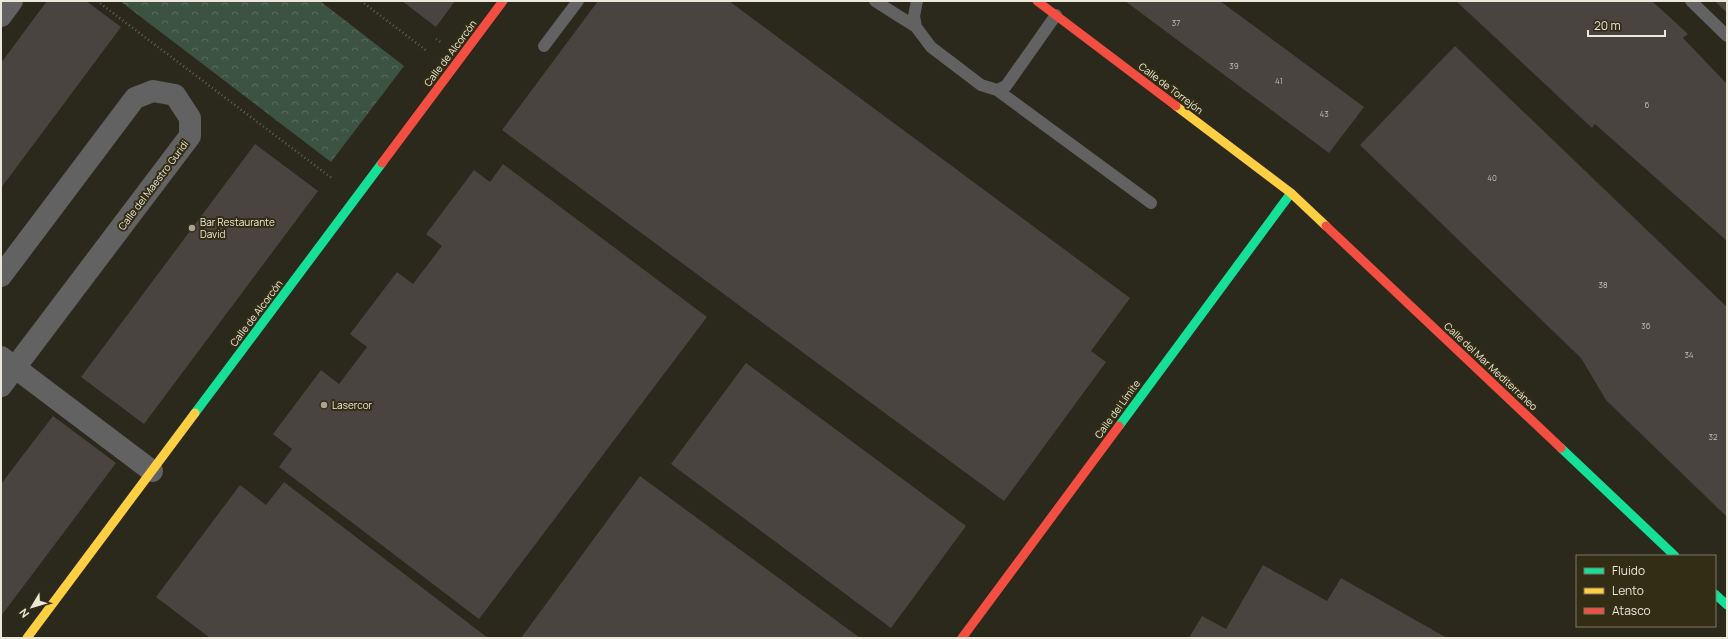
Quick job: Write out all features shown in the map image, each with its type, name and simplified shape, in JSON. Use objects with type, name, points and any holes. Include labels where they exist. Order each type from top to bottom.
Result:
[{"type":"street","points":[[1,16],[12,1]]},
{"type":"street","name":"Calle de Alcorcón","points":[[27,638],[503,1]]},
{"type":"street","name":"Calle de Torrejón","points":[[1037,1],[1291,193]]},
{"type":"street","name":"Calle del Maestro Guridi","points":[[1,276],[135,98],[153,91],[175,95],[190,118],[190,136],[8,362],[1,386]]},
{"type":"street","name":"Calle del Mar Mediterráneo","points":[[1291,193],[1674,555]]},
{"type":"street","name":"Calle del Límite","points":[[962,638],[1291,193]]},
{"type":"street","points":[[8,362],[152,471]]},
{"type":"street","points":[[1716,595],[1727,605]]},
{"type":"lane","points":[[544,46],[578,1]]},
{"type":"lane","points":[[875,1],[916,27],[931,47],[981,85],[997,90],[1151,203]]},
{"type":"lane","points":[[916,27],[914,16],[917,1]]},
{"type":"lane","points":[[1691,1],[1727,36]]},
{"type":"lane","points":[[997,90],[1006,86],[1056,15]]},
{"type":"path","points":[[97,1],[333,179]]},
{"type":"path","points":[[361,1],[428,51]]},
{"type":"green space","points":[[120,1],[320,1],[404,66],[331,162]]},
{"type":"building","points":[[47,1],[86,1],[121,27],[1,188],[1,63]]},
{"type":"building","points":[[402,1],[455,1],[436,27]]},
{"type":"building","points":[[598,1],[729,1],[1130,298],[1091,351],[1106,362],[1004,501],[502,130]]},
{"type":"building","points":[[1125,1],[1220,1],[1364,107],[1329,153]]},
{"type":"building","points":[[1456,1],[1652,1],[1688,34],[1683,38],[1727,84],[1727,241],[1595,124],[1592,128]]},
{"type":"building","points":[[1715,1],[1727,1],[1727,13]]},
{"type":"building","points":[[1455,46],[1727,307],[1727,517],[1606,400],[1581,358],[1360,145]]},
{"type":"building","points":[[255,144],[318,191],[144,424],[81,377]]},
{"type":"building","points":[[503,164],[707,317],[479,619],[279,467],[292,449],[273,434],[321,370],[339,384],[367,347],[350,334],[397,272],[413,284],[442,246],[426,234],[474,170],[490,182]]},
{"type":"building","points":[[746,363],[966,526],[891,628],[671,464]]},
{"type":"building","points":[[53,416],[116,463],[1,616],[1,484]]},
{"type":"building","points":[[640,476],[860,638],[521,638]]},
{"type":"building","points":[[284,482],[488,638],[210,638],[156,597],[240,485],[266,505]]},
{"type":"building","points":[[1263,565],[1327,601],[1341,578],[1447,638],[1189,638],[1202,616],[1226,629]]},
{"type":"traffic: fast","points":[[195,413],[382,163]]},
{"type":"traffic: fast","points":[[1119,426],[1291,193]]},
{"type":"traffic: fast","points":[[1561,448],[1674,555]]},
{"type":"traffic: fast","points":[[1716,595],[1727,605]]},
{"type":"traffic: slow","points":[[1176,106],[1291,193],[1326,226]]},
{"type":"traffic: slow","points":[[27,638],[195,413]]},
{"type":"traffic: jam","points":[[382,163],[503,1]]},
{"type":"traffic: jam","points":[[1037,1],[1176,106]]},
{"type":"traffic: jam","points":[[1326,226],[1561,448]]},
{"type":"traffic: jam","points":[[962,638],[1119,426]]},
{"type":"place","name":"Bar Restaurante David","points":[[192,228]]},
{"type":"place","name":"Lasercor","points":[[324,405]]}]
